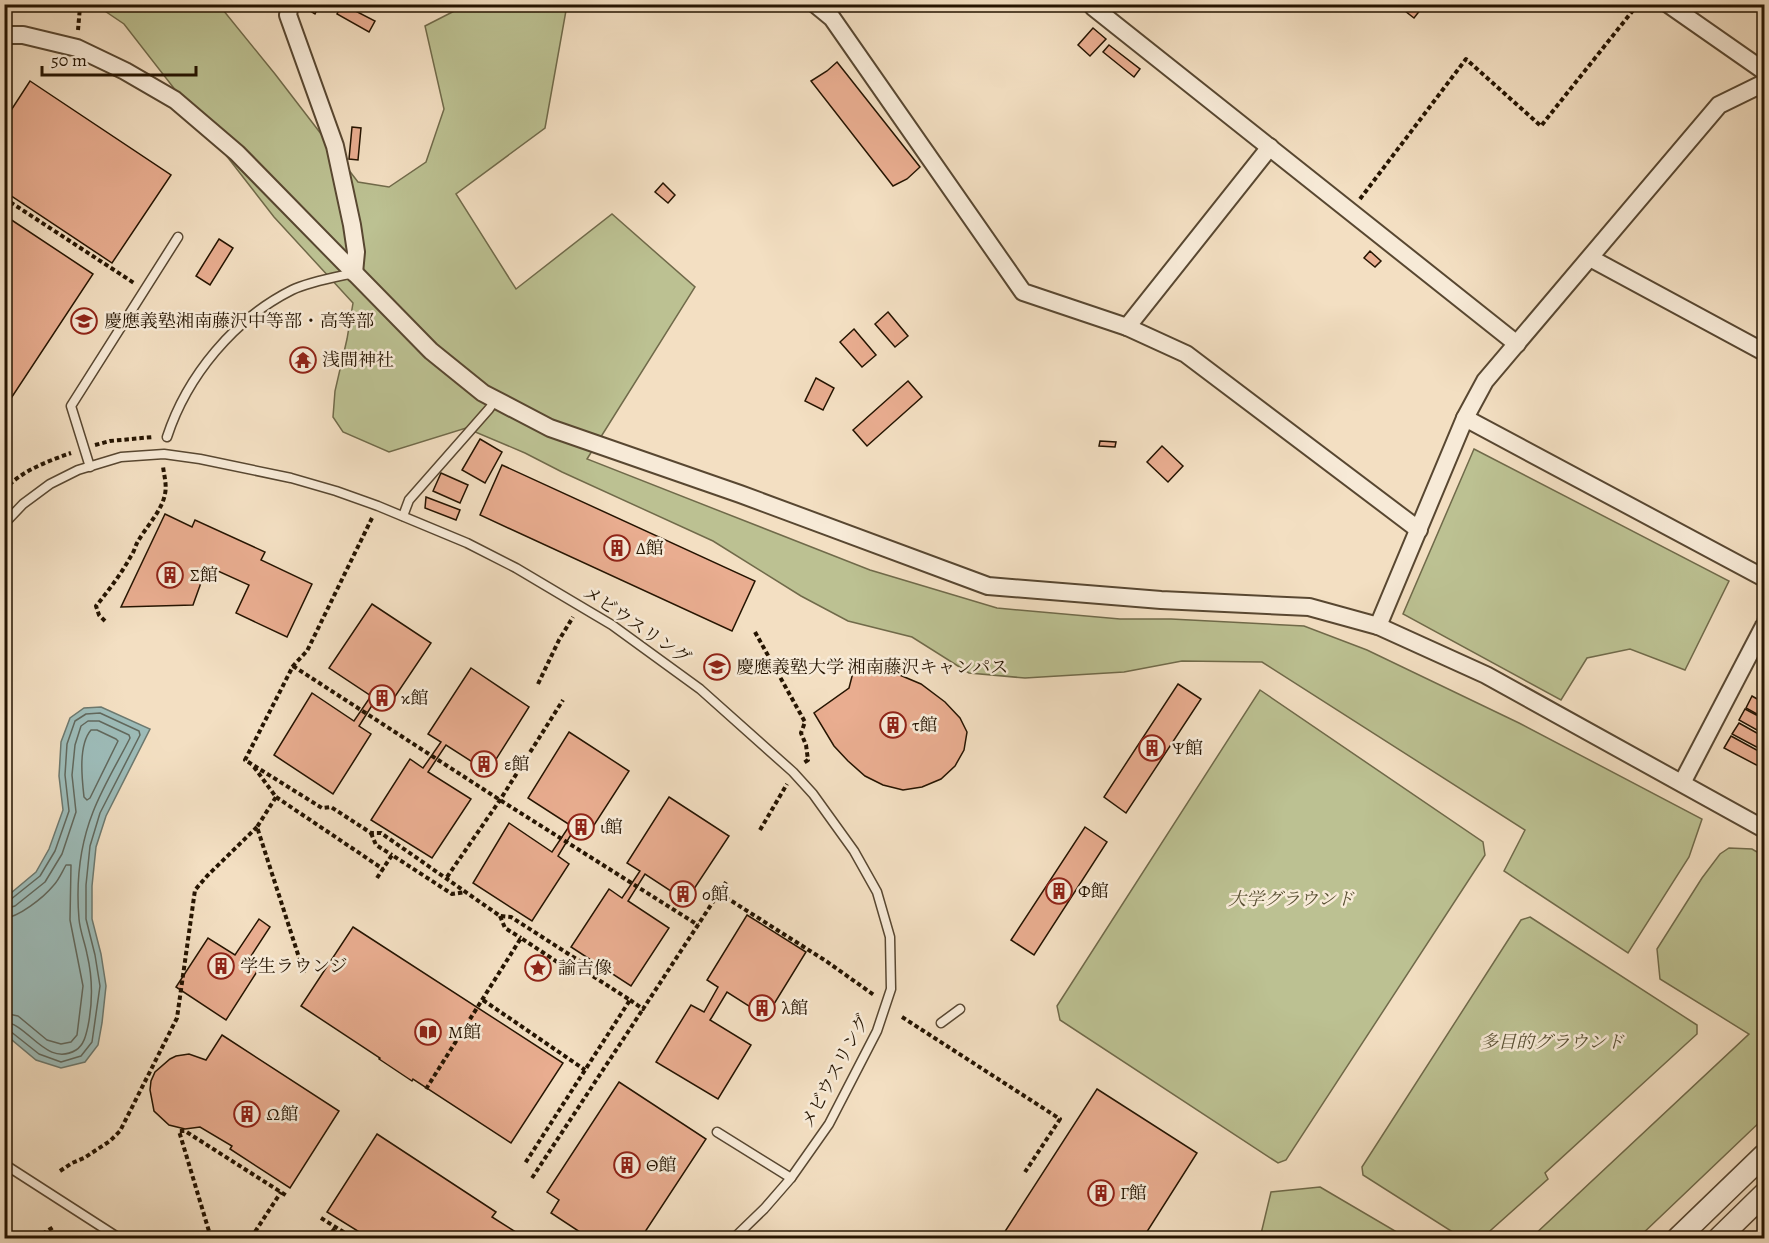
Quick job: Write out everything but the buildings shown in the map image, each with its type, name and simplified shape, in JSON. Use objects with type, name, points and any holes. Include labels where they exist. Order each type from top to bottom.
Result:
[{"type":"street","points":[[290,4],[288,15],[335,146],[352,225],[356,252],[354,273]]},
{"type":"street","points":[[815,4],[832,18],[1023,292],[1126,327],[1186,354],[1419,530]]},
{"type":"street","points":[[1095,4],[1093,7],[1517,344]]},
{"type":"street","points":[[1668,4],[1764,71]]},
{"type":"street","points":[[4,34],[23,35],[77,48],[125,70],[175,100],[237,153],[431,351],[483,393],[550,428],[740,494],[988,586],[1161,600],[1309,607],[1378,626],[1486,675],[1764,829]]},
{"type":"street","points":[[1378,626],[1466,418],[1485,381],[1719,105],[1764,83]]},
{"type":"street","points":[[1126,327],[1270,147]]},
{"type":"street","points":[[1590,258],[1764,352]]},
{"type":"street","points":[[1466,418],[1764,578]]},
{"type":"street","points":[[1682,783],[1764,626]]},
{"type":"street","points":[[1678,1239],[1764,1155]]},
{"type":"street","points":[[1719,1239],[1764,1194]]},
{"type":"lane","points":[[90,467],[71,406],[178,237]]},
{"type":"lane","points":[[167,437],[175,412],[201,371],[227,337],[251,314],[294,289],[354,273]]},
{"type":"lane","points":[[403,516],[409,500],[489,410],[496,399]]},
{"type":"lane","name":"メビウスリング","points":[[4,524],[22,504],[50,484],[78,470],[121,457],[164,454],[212,461],[291,478],[336,491],[467,543],[516,568],[612,625],[700,689],[793,772],[813,794],[854,851],[876,892],[890,937],[891,989],[878,1031],[829,1124],[791,1178],[734,1239]]},
{"type":"lane","points":[[941,1023],[960,1009]]},
{"type":"lane","points":[[717,1132],[791,1178]]},
{"type":"lane","points":[[4,1164],[119,1239]]},
{"type":"path","points":[[77,48],[80,7],[78,4]]},
{"type":"path","points":[[1351,211],[1466,59],[1541,126],[1638,4]]},
{"type":"path","points":[[4,198],[145,290]]},
{"type":"path","points":[[4,490],[37,466],[84,448],[110,441],[167,437]]},
{"type":"path","points":[[105,621],[99,615],[96,606],[113,586],[165,497],[164,454]]},
{"type":"path","points":[[372,518],[307,651],[293,666],[245,760],[322,808],[331,807],[371,833],[381,833],[500,916],[511,917],[581,962],[588,973],[643,1009]]},
{"type":"path","points":[[538,684],[573,616]]},
{"type":"path","points":[[755,632],[805,722],[801,733],[806,745],[808,760],[801,764]]},
{"type":"path","points":[[293,666],[698,925]]},
{"type":"path","points":[[447,877],[500,800],[563,700]]},
{"type":"path","points":[[251,764],[276,798],[383,869]]},
{"type":"path","points":[[760,830],[784,789]]},
{"type":"path","points":[[60,1171],[110,1141],[120,1131],[177,1018],[195,890],[257,827],[276,798]]},
{"type":"path","points":[[257,827],[304,973]]},
{"type":"path","points":[[371,833],[376,845],[452,894],[466,892]]},
{"type":"path","points":[[377,878],[392,855]]},
{"type":"path","points":[[532,1178],[726,882]]},
{"type":"path","points":[[718,893],[826,961],[887,1004]]},
{"type":"path","points":[[500,916],[505,928],[574,973],[588,973]]},
{"type":"path","points":[[426,1089],[521,938]]},
{"type":"path","points":[[483,1000],[585,1070]]},
{"type":"path","points":[[524,1165],[630,1000]]},
{"type":"path","points":[[902,1017],[1060,1119],[1025,1172]]},
{"type":"path","points":[[212,1239],[179,1131],[185,1131],[287,1196]]},
{"type":"path","points":[[251,1239],[281,1192]]},
{"type":"path","points":[[321,1218],[353,1239]]},
{"type":"path","points":[[36,1239],[56,1226]]},
{"type":"path","points":[[327,1239],[336,1227]]},
{"type":"green space","points":[[96,5],[219,5],[358,182],[389,187],[426,162],[444,109],[425,26],[466,5],[567,5],[545,128],[456,194],[516,289],[612,214],[695,287],[587,459],[870,570],[997,608],[1120,619],[1171,619],[1304,626],[1367,650],[1519,723],[1702,819],[1689,857],[1628,953],[1504,871],[1525,830],[1262,662],[1182,661],[1124,672],[1025,678],[969,673],[912,637],[848,621],[801,596],[713,541],[525,453],[466,428],[389,452],[343,432],[333,417],[335,391],[353,303],[274,217],[124,24]]},
{"type":"green space","points":[[1474,449],[1729,581],[1685,670],[1630,649],[1587,658],[1561,700],[1403,614]]},
{"type":"green space","name":"大学グラウンド","points":[[1260,690],[1483,842],[1485,855],[1286,1160],[1278,1163],[1060,1020],[1057,1006]]},
{"type":"green space","points":[[1729,848],[1752,849],[1764,856],[1764,1118],[1638,1238],[1531,1238],[1749,1034],[1660,979],[1657,949],[1702,878],[1720,854]]},
{"type":"green space","name":"多目的グラウンド","points":[[1530,917],[1697,1025],[1697,1034],[1545,1173],[1548,1179],[1482,1238],[1462,1238],[1363,1175],[1362,1167],[1521,920]]},
{"type":"green space","points":[[1320,1187],[1407,1238],[1260,1238],[1271,1192]]},
{"type":"water","points":[[101,707],[150,729],[106,816],[96,847],[92,886],[92,919],[106,986],[98,1045],[85,1062],[61,1068],[36,1060],[5,1032],[5,898],[36,872],[49,849],[63,810],[59,776],[61,742],[70,718],[84,708]]},
{"type":"place","name":"慶應義塾湘南藤沢中等部・高等部","points":[[84,321]]},
{"type":"place","name":"浅間神社","points":[[303,360]]},
{"type":"place","name":"Δ館","points":[[617,548]]},
{"type":"place","name":"Σ館","points":[[170,575]]},
{"type":"place","name":"慶應義塾大学 湘南藤沢キャンパス","points":[[717,667]]},
{"type":"place","name":"κ館","points":[[382,698]]},
{"type":"place","name":"τ館","points":[[893,725]]},
{"type":"place","name":"Ψ館","points":[[1152,748]]},
{"type":"place","name":"ε館","points":[[484,764]]},
{"type":"place","name":"ι館","points":[[581,827]]},
{"type":"place","name":"Φ館","points":[[1059,891]]},
{"type":"place","name":"ο館","points":[[683,894]]},
{"type":"place","name":"学生ラウンジ","points":[[221,966]]},
{"type":"place","name":"諭吉像","points":[[538,968]]},
{"type":"place","name":"λ館","points":[[762,1008]]},
{"type":"place","name":"Μ館","points":[[428,1032]]},
{"type":"place","name":"Ω館","points":[[247,1114]]},
{"type":"place","name":"Θ館","points":[[627,1165]]},
{"type":"place","name":"Γ館","points":[[1101,1193]]}]
